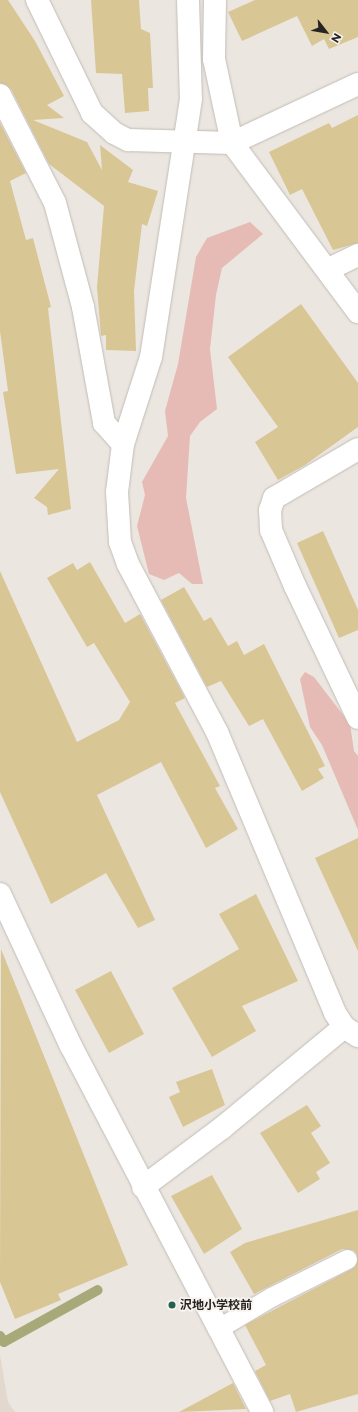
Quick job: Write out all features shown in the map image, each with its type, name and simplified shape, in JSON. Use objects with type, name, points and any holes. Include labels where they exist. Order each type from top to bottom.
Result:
[{"type":"street","points":[[38,0],[92,113],[105,126],[128,140],[232,143],[358,84]]},
{"type":"street","points":[[143,1187],[351,1031],[308,951],[217,732],[128,564],[120,542],[116,492],[123,444],[151,357],[191,99],[188,0]]},
{"type":"street","points":[[215,0],[214,59],[232,143],[358,312]]},
{"type":"street","points":[[0,95],[55,203],[83,307],[104,423],[123,444]]},
{"type":"street","points":[[327,270],[358,255]]},
{"type":"street","points":[[358,449],[274,498],[270,510],[271,530],[294,586],[358,718]]},
{"type":"street","points":[[0,894],[71,1046],[217,1329],[262,1412]]},
{"type":"lane","points":[[217,1329],[271,1296],[347,1259]]},
{"type":"shaded area","points":[[250,222],[263,234],[222,268],[216,295],[210,349],[217,409],[200,422],[190,436],[186,498],[203,584],[192,584],[179,573],[164,580],[149,574],[137,526],[145,495],[142,482],[168,436],[165,411],[178,364],[196,257],[207,238]]},
{"type":"shaded area","points":[[305,672],[314,677],[350,724],[354,751],[358,756],[358,830],[322,745],[310,727],[300,679]]},
{"type":"shaded area","points":[[0,1355],[8,1402],[15,1412],[0,1412]]},
{"type":"building","points":[[0,0],[8,0],[35,41],[64,96],[47,105],[64,118],[33,120],[87,142],[102,170],[100,145],[133,170],[128,182],[158,191],[147,226],[142,224],[134,291],[136,351],[106,350],[106,335],[101,336],[97,287],[104,206],[49,164],[11,89],[0,83]]},
{"type":"building","points":[[91,0],[139,0],[141,29],[150,33],[153,88],[148,88],[149,111],[125,113],[122,74],[96,73]]},
{"type":"building","points":[[255,0],[358,0],[358,37],[329,49],[324,39],[312,46],[297,16],[242,41],[228,12]]},
{"type":"building","points":[[358,115],[358,243],[333,250],[302,189],[290,195],[269,152],[329,123],[332,128]]},
{"type":"building","points":[[0,123],[26,173],[10,181],[26,240],[33,238],[51,307],[48,308],[71,509],[48,515],[47,507],[34,498],[59,469],[16,474],[3,392],[8,391],[0,331]]},
{"type":"building","points":[[301,304],[358,383],[358,427],[305,465],[278,480],[255,442],[278,427],[228,357]]},
{"type":"building","points":[[323,531],[358,610],[358,630],[339,638],[297,543]]},
{"type":"building","points":[[90,562],[125,623],[140,614],[185,698],[175,703],[220,786],[215,788],[238,829],[206,848],[161,762],[97,795],[155,920],[138,928],[106,873],[51,904],[0,792],[0,571],[77,742],[119,720],[130,702],[94,643],[87,647],[47,578],[73,563],[77,570]]},
{"type":"building","points":[[184,587],[204,621],[211,617],[228,646],[237,641],[244,655],[264,644],[325,766],[318,769],[324,778],[302,791],[263,719],[249,726],[221,681],[207,687],[161,600]]},
{"type":"building","points":[[358,838],[358,951],[315,858]]},
{"type":"building","points":[[256,894],[298,981],[242,1006],[256,1031],[212,1057],[172,988],[239,949],[219,914]]},
{"type":"building","points":[[1,949],[128,1265],[58,1294],[61,1300],[15,1319],[0,1282]]},
{"type":"building","points":[[111,971],[144,1034],[109,1053],[75,990]]},
{"type":"building","points":[[212,1069],[225,1105],[183,1127],[169,1097],[180,1092],[176,1082]]},
{"type":"building","points":[[307,1105],[321,1126],[311,1133],[330,1163],[316,1172],[320,1179],[298,1193],[260,1133]]},
{"type":"building","points":[[212,1175],[242,1229],[204,1254],[171,1196]]},
{"type":"building","points":[[358,1210],[358,1394],[296,1412],[290,1394],[270,1401],[255,1371],[266,1365],[245,1325],[352,1269],[356,1265],[357,1254],[353,1250],[342,1249],[254,1294],[230,1252],[245,1243]]},
{"type":"building","points":[[233,1383],[246,1409],[179,1412]]},
{"type":"waterway","points":[[0,1336],[4,1342],[98,1290]]},
{"type":"place","name":"沢地小学校前","points":[[172,1305]]}]
